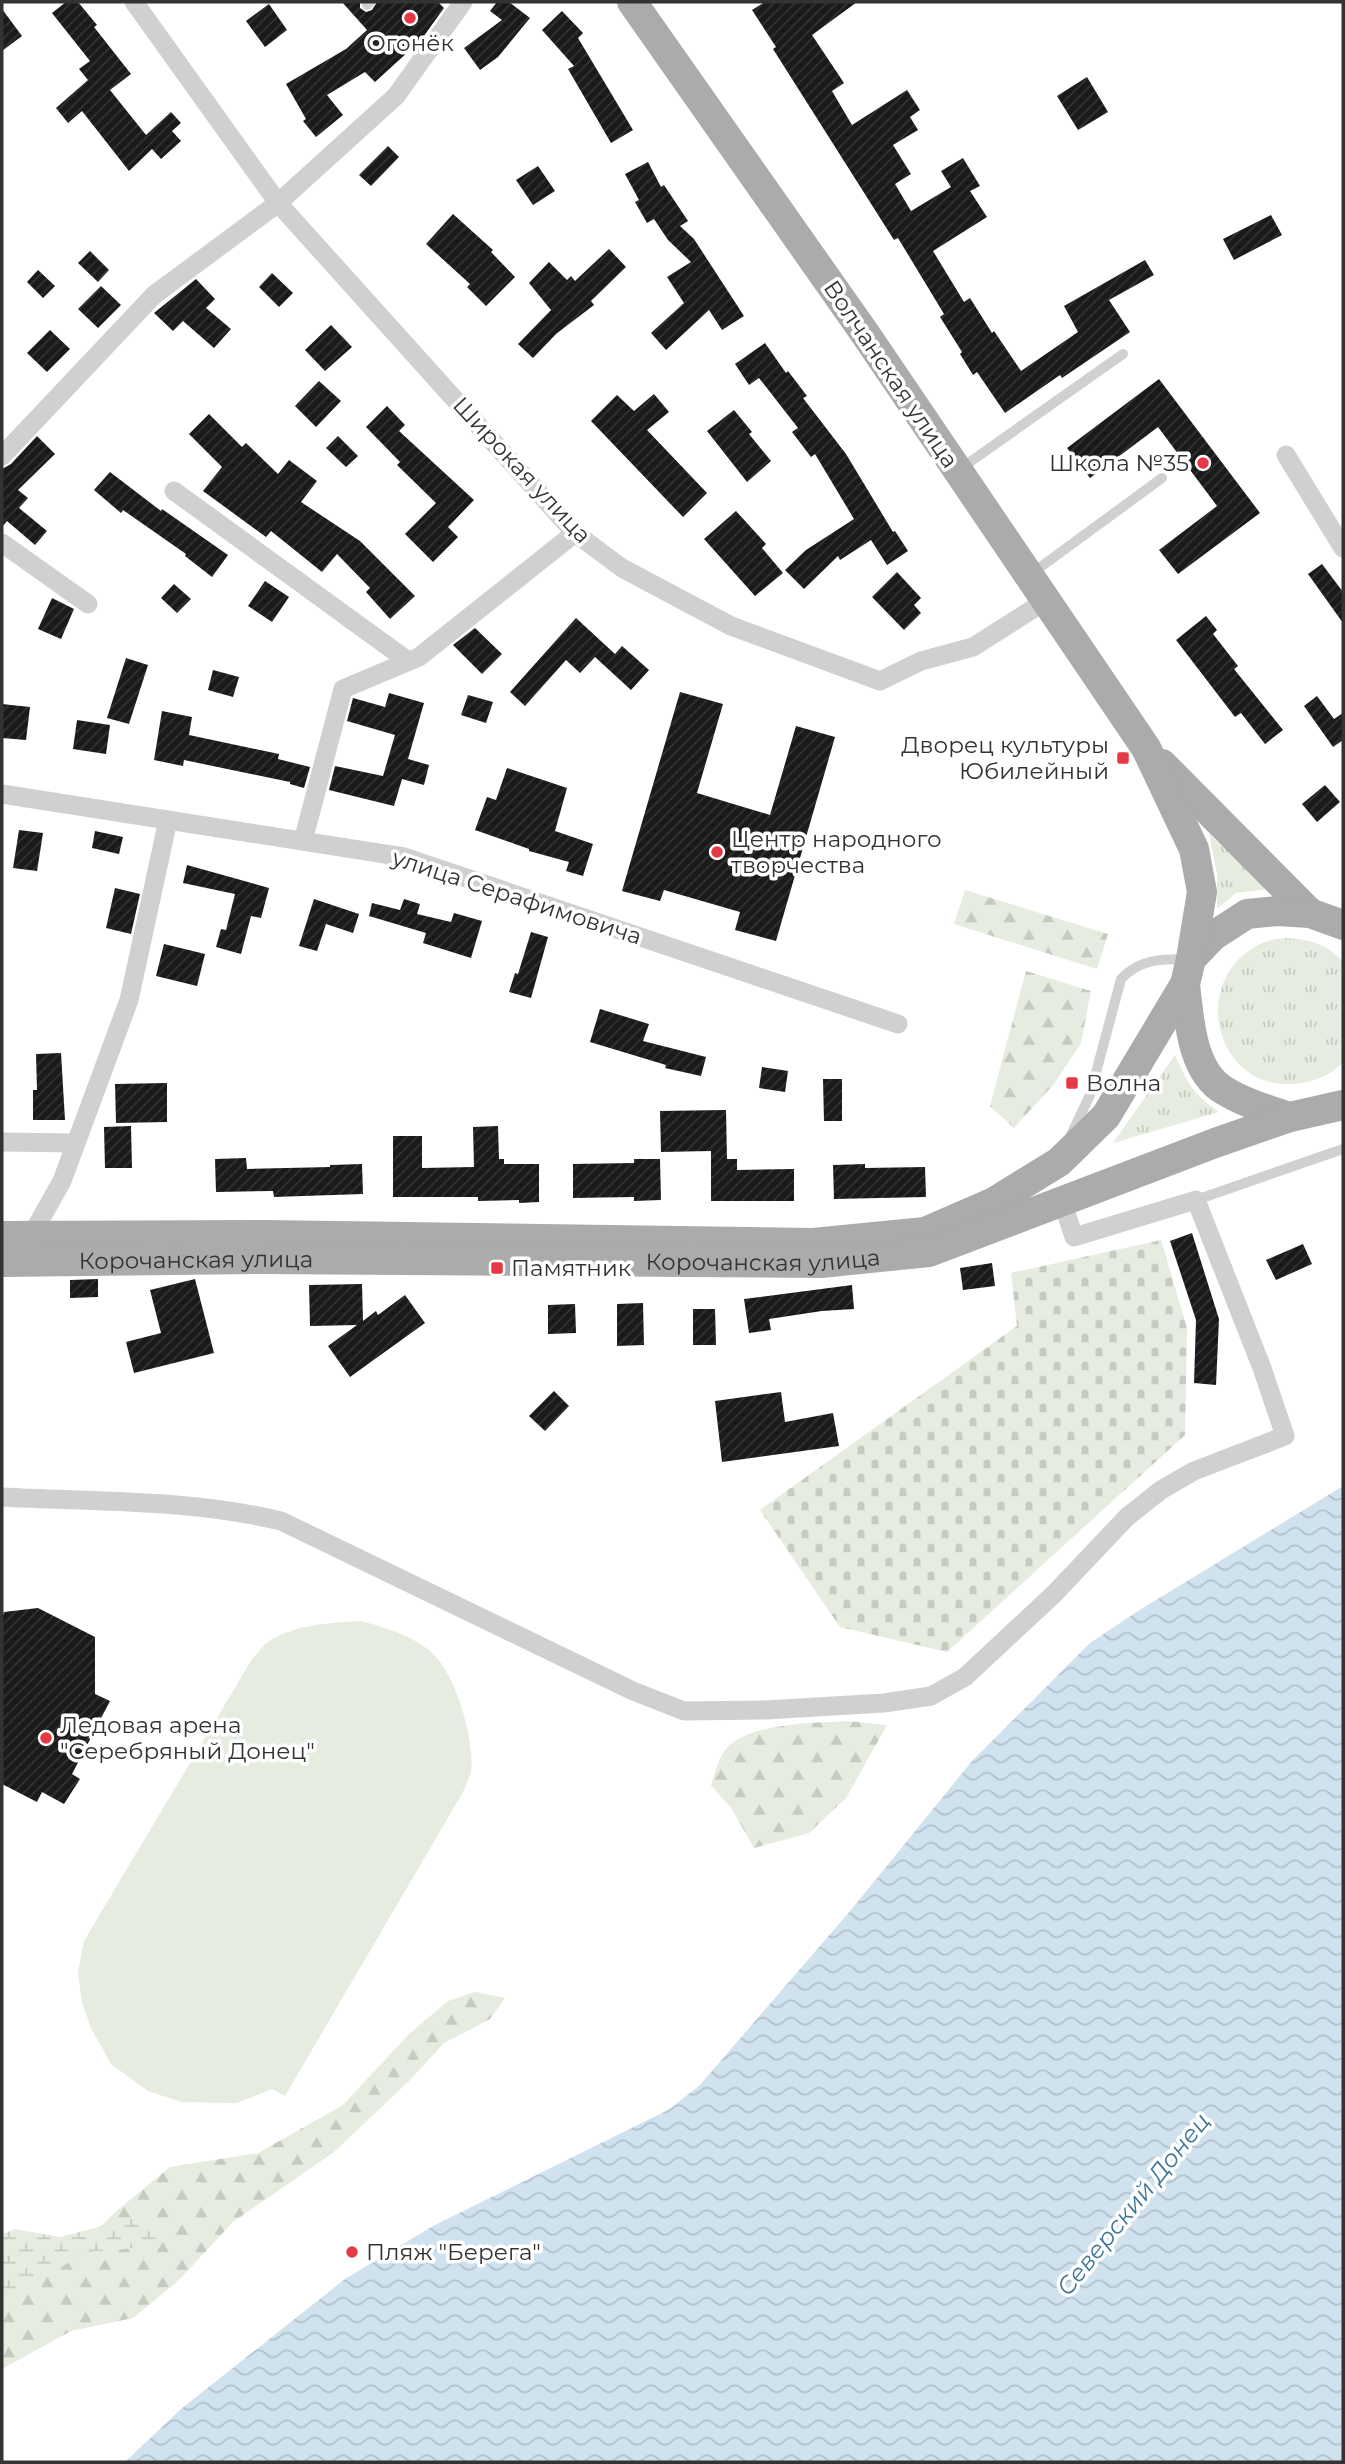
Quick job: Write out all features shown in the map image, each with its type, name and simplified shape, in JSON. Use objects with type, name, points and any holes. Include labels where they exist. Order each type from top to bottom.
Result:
[{"type":"main road","name":"Волчанская улица","points":[[632,2],[866,335],[1146,748]]},
{"type":"main road","points":[[1146,748],[1331,923]]},
{"type":"main road","points":[[1146,748],[1194,849],[1202,892],[1188,971],[1191,1035],[1203,1068],[1222,1090],[1256,1106],[1317,1111]]},
{"type":"main road","points":[[1188,971],[1213,936],[1247,914],[1277,911],[1331,923]]},
{"type":"main road","name":"Корочанская улица","points":[[16,1236],[266,1235],[813,1243],[925,1232],[994,1202],[1059,1162],[1106,1116],[1188,971]]},
{"type":"main road","name":"Корочанская улица","points":[[2,1262],[264,1259],[821,1263],[929,1252],[1215,1143],[1317,1111],[1343,1091]]},
{"type":"street","name":"Широкая улица","points":[[134,2],[278,203],[575,533],[622,568],[730,626],[880,681],[921,662],[973,646],[1047,600]]},
{"type":"street","points":[[2,456],[154,295],[278,203],[396,96],[463,2]]},
{"type":"street","points":[[1286,455],[1343,548]]},
{"type":"street","points":[[174,491],[408,661]]},
{"type":"street","points":[[303,841],[343,689],[419,657],[575,533]]},
{"type":"street","points":[[2,543],[88,604]]},
{"type":"street","name":"улица Серафимовича","points":[[2,794],[404,856],[898,1024]]},
{"type":"street","points":[[16,1236],[62,1181],[129,1000],[168,820]]},
{"type":"street","points":[[2,1142],[76,1143]]},
{"type":"street","points":[[2,1497],[190,1505],[237,1510],[281,1521],[633,1691],[684,1711],[766,1710],[931,1696],[965,1677],[1054,1594],[1127,1517],[1161,1489],[1194,1471],[1285,1436],[1262,1368],[1196,1200],[1074,1237],[1062,1201]]},
{"type":"lane","points":[[957,471],[1123,354]]},
{"type":"lane","points":[[1030,574],[1162,478]]},
{"type":"lane","points":[[1059,1162],[1090,1095],[1121,979],[1132,968],[1154,960],[1188,971]]},
{"type":"lane","points":[[1196,1200],[1343,1149]]},
{"type":"green space","points":[[1209,834],[1269,889],[1236,893],[1217,909],[1217,874]]},
{"type":"green space","points":[[965,890],[1108,934],[1097,969],[954,924]]},
{"type":"green space","points":[[1286,938],[1317,944],[1343,961],[1343,1062],[1324,1076],[1301,1083],[1272,1083],[1249,1073],[1232,1055],[1221,1033],[1218,1008],[1223,984],[1237,961],[1263,943]]},
{"type":"green space","points":[[1026,971],[1091,991],[1081,1043],[1054,1084],[1014,1128],[990,1106]]},
{"type":"green space","points":[[1175,1055],[1192,1088],[1219,1112],[1113,1143]]},
{"type":"green space","points":[[1161,1240],[1187,1328],[1185,1435],[947,1652],[840,1627],[760,1510],[1017,1326],[1011,1273]]},
{"type":"green space","points":[[361,1621],[409,1638],[427,1649],[450,1678],[462,1710],[470,1744],[471,1772],[463,1792],[285,2096],[272,2089],[237,2103],[181,2102],[148,2091],[111,2064],[92,2030],[82,2003],[78,1972],[84,1941],[252,1659],[268,1642],[289,1631]]},
{"type":"green space","points":[[848,1721],[887,1725],[846,1798],[809,1833],[754,1848],[732,1809],[711,1785],[726,1749],[736,1740],[765,1729]]},
{"type":"green space","points":[[475,1992],[505,1998],[490,2019],[444,2043],[408,2082],[334,2152],[233,2222],[179,2280],[133,2318],[71,2331],[2,2369],[2,2233],[38,2249],[80,2248],[114,2213],[170,2167],[258,2153],[343,2105],[409,2034],[448,2001]]},
{"type":"green space","points":[[133,2218],[167,2236],[159,2246],[86,2252],[12,2297],[2,2296],[3,2234],[15,2229],[60,2237]]},
{"type":"water","name":"Северский Донец","points":[[1343,1486],[1343,2462],[125,2462],[181,2409],[345,2279],[433,2226],[668,2110],[699,2086],[851,1910],[972,1761],[1090,1643]]},
{"type":"building","points":[[66,2],[78,2],[131,74],[110,90],[146,135],[171,112],[181,123],[172,131],[181,141],[161,159],[152,149],[129,171],[82,111],[68,123],[56,108],[88,80],[79,69],[90,61],[52,13]]},
{"type":"building","points":[[342,2],[360,2],[360,8],[366,12],[372,10],[377,2],[438,2],[444,8],[421,40],[375,82],[365,72],[327,95],[343,115],[316,137],[303,121],[306,119],[286,84],[346,49],[367,30]]},
{"type":"building","points":[[497,2],[509,2],[530,18],[498,57],[480,70],[464,48],[502,20],[490,11]]},
{"type":"building","points":[[765,2],[857,2],[812,35],[844,83],[832,91],[852,125],[907,90],[920,110],[910,117],[918,130],[893,145],[911,174],[895,184],[911,211],[951,187],[941,171],[963,158],[980,186],[970,191],[987,217],[933,251],[964,302],[970,298],[1021,371],[1078,332],[1064,306],[1145,260],[1154,275],[1109,300],[1130,332],[1005,413],[977,372],[973,375],[940,317],[944,314],[898,238],[894,240],[773,49],[776,47],[752,10]]},
{"type":"building","points":[[269,4],[287,30],[265,47],[246,21]]},
{"type":"building","points":[[2,9],[22,36],[2,51]]},
{"type":"building","points":[[562,11],[583,33],[578,38],[633,130],[611,143],[568,69],[574,66],[542,30]]},
{"type":"building","points":[[1087,77],[1108,112],[1078,130],[1057,96]]},
{"type":"building","points":[[388,146],[399,157],[371,186],[359,175]]},
{"type":"building","points":[[648,162],[661,187],[664,185],[688,221],[680,226],[694,239],[744,316],[722,330],[709,310],[666,350],[651,333],[684,303],[667,277],[691,262],[668,240],[654,219],[647,223],[635,202],[639,200],[625,174]]},
{"type":"building","points":[[538,166],[555,191],[533,205],[516,180]]},
{"type":"building","points":[[453,214],[493,250],[491,252],[515,277],[486,306],[467,287],[470,284],[426,244]]},
{"type":"building","points":[[1271,215],[1282,235],[1234,260],[1223,239]]},
{"type":"building","points":[[609,249],[626,267],[591,301],[594,305],[556,334],[533,358],[518,344],[551,310],[529,283],[549,262],[567,280],[571,276],[575,281]]},
{"type":"building","points":[[90,251],[109,270],[98,282],[78,263]]},
{"type":"building","points":[[38,270],[55,286],[43,298],[27,282]]},
{"type":"building","points":[[272,273],[293,293],[279,307],[259,287]]},
{"type":"building","points":[[196,279],[215,299],[206,308],[231,329],[214,348],[183,321],[173,331],[154,313]]},
{"type":"building","points":[[101,286],[121,305],[98,328],[78,309]]},
{"type":"building","points":[[331,325],[352,347],[325,371],[305,350]]},
{"type":"building","points":[[50,330],[70,349],[47,372],[27,353]]},
{"type":"building","points":[[765,343],[786,373],[788,371],[807,396],[803,398],[846,454],[893,532],[895,531],[908,551],[887,565],[871,540],[840,560],[838,556],[804,589],[785,570],[806,550],[854,519],[815,454],[811,457],[792,432],[798,428],[759,378],[749,385],[735,364]]},
{"type":"building","name":"Школа №35","points":[[1159,379],[1260,513],[1178,574],[1159,550],[1217,506],[1158,427],[1090,478],[1067,448]]},
{"type":"building","points":[[319,381],[341,401],[316,427],[295,406]]},
{"type":"building","points":[[654,394],[669,412],[647,430],[707,493],[683,517],[591,421],[617,395],[634,411]]},
{"type":"building","points":[[387,406],[405,425],[399,431],[474,500],[448,527],[458,537],[433,562],[405,534],[436,503],[397,465],[400,462],[366,427]]},
{"type":"building","points":[[734,410],[771,461],[747,482],[707,431]]},
{"type":"building","points":[[209,414],[242,447],[246,443],[278,474],[289,460],[317,481],[301,502],[360,541],[415,596],[390,619],[366,592],[370,588],[337,554],[322,572],[271,531],[266,537],[203,491],[222,467],[189,434]]},
{"type":"building","points":[[37,436],[55,454],[18,490],[28,498],[19,508],[47,531],[35,545],[7,521],[2,527],[2,469],[11,464]]},
{"type":"building","points":[[338,436],[358,456],[346,467],[326,448]]},
{"type":"building","points":[[110,472],[161,511],[162,509],[228,555],[212,577],[185,556],[186,554],[123,510],[121,513],[94,490]]},
{"type":"building","points":[[736,511],[766,544],[762,548],[783,573],[755,596],[704,539]]},
{"type":"building","points":[[1322,564],[1343,592],[1343,623],[1308,574]]},
{"type":"building","points":[[897,572],[921,598],[914,605],[921,613],[904,630],[872,597]]},
{"type":"building","points":[[265,581],[289,597],[272,622],[248,606]]},
{"type":"building","points":[[174,584],[191,599],[177,613],[161,598]]},
{"type":"building","points":[[52,598],[74,609],[61,639],[38,629]]},
{"type":"building","points":[[1206,616],[1217,630],[1213,634],[1238,666],[1234,669],[1283,730],[1265,744],[1241,713],[1235,717],[1176,640]]},
{"type":"building","points":[[576,618],[615,654],[622,646],[649,670],[631,690],[595,657],[580,673],[566,660],[525,706],[510,692]]},
{"type":"building","points":[[475,628],[502,654],[482,674],[453,645]]},
{"type":"building","points":[[126,658],[148,665],[129,724],[107,718]]},
{"type":"building","points":[[213,670],[239,677],[233,697],[208,690]]},
{"type":"building","name":"Центр народного творчества","points":[[680,692],[723,704],[697,793],[770,815],[796,726],[835,737],[776,941],[735,930],[740,912],[664,890],[660,901],[622,891]]},
{"type":"building","points":[[389,693],[424,703],[408,759],[429,765],[424,785],[402,779],[394,806],[329,790],[335,766],[383,776],[395,735],[347,721],[353,698],[385,707]]},
{"type":"building","points":[[468,695],[493,702],[486,723],[461,715]]},
{"type":"building","points":[[1317,696],[1334,719],[1343,713],[1343,740],[1333,747],[1304,706]]},
{"type":"building","points":[[2,704],[30,707],[26,740],[2,738]]},
{"type":"building","points":[[162,711],[192,717],[189,735],[279,754],[278,759],[310,767],[304,788],[290,782],[184,760],[183,766],[154,760]]},
{"type":"building","points":[[77,720],[110,725],[106,754],[73,749]]},
{"type":"building","points":[[507,768],[567,788],[555,831],[593,844],[583,876],[566,871],[569,862],[529,851],[475,830],[487,797],[496,800]]},
{"type":"building","points":[[1325,785],[1340,802],[1317,822],[1302,804]]},
{"type":"building","points":[[19,830],[43,833],[37,871],[13,868]]},
{"type":"building","points":[[95,831],[123,837],[119,854],[92,848]]},
{"type":"building","points":[[187,865],[269,888],[261,918],[251,916],[241,954],[216,947],[221,929],[226,930],[235,894],[183,883]]},
{"type":"building","points":[[115,888],[140,894],[131,934],[106,928]]},
{"type":"building","points":[[314,899],[359,914],[353,933],[326,924],[317,951],[299,946]]},
{"type":"building","points":[[404,899],[420,904],[417,914],[451,922],[454,913],[482,921],[471,958],[423,943],[426,933],[369,916],[372,903],[400,910]]},
{"type":"building","points":[[531,932],[548,937],[531,998],[509,992],[515,973],[518,974]]},
{"type":"building","points":[[164,944],[205,954],[197,986],[156,976]]},
{"type":"building","points":[[600,1009],[649,1024],[643,1041],[706,1057],[701,1076],[665,1068],[666,1065],[590,1042]]},
{"type":"building","points":[[61,1053],[65,1120],[33,1120],[33,1090],[37,1090],[36,1054]]},
{"type":"building","points":[[762,1067],[788,1071],[785,1092],[759,1088]]},
{"type":"building","points":[[823,1079],[842,1079],[842,1121],[824,1121]]},
{"type":"building","points":[[167,1083],[167,1122],[116,1123],[115,1084]]},
{"type":"building","points":[[726,1110],[727,1159],[737,1159],[737,1170],[794,1169],[794,1201],[711,1201],[711,1151],[661,1152],[660,1111]]},
{"type":"building","points":[[131,1126],[132,1168],[105,1168],[104,1127]]},
{"type":"building","points":[[498,1126],[499,1159],[504,1159],[504,1164],[539,1164],[539,1202],[478,1201],[478,1197],[393,1197],[393,1136],[422,1136],[422,1168],[474,1167],[473,1127]]},
{"type":"building","points":[[246,1158],[247,1169],[362,1164],[363,1194],[274,1197],[273,1191],[216,1192],[215,1159]]},
{"type":"building","points":[[634,1159],[660,1159],[661,1200],[634,1201],[634,1197],[573,1198],[573,1164],[634,1163]]},
{"type":"building","points":[[865,1164],[865,1168],[925,1167],[926,1197],[834,1199],[833,1165]]},
{"type":"building","points":[[1192,1233],[1219,1319],[1216,1385],[1194,1383],[1196,1320],[1170,1241]]},
{"type":"building","points":[[1303,1244],[1312,1264],[1276,1280],[1266,1260]]},
{"type":"building","points":[[992,1263],[995,1286],[963,1290],[960,1268]]},
{"type":"building","points":[[98,1279],[98,1297],[70,1298],[70,1280]]},
{"type":"building","points":[[195,1279],[214,1353],[134,1373],[126,1342],[161,1333],[150,1290]]},
{"type":"building","points":[[362,1284],[363,1321],[376,1311],[378,1315],[405,1295],[425,1323],[350,1377],[328,1346],[357,1325],[310,1326],[309,1285]]},
{"type":"building","points":[[852,1285],[854,1309],[769,1319],[771,1330],[749,1333],[744,1299]]},
{"type":"building","points":[[643,1303],[644,1345],[617,1346],[617,1304]]},
{"type":"building","points":[[575,1304],[576,1333],[548,1334],[548,1305]]},
{"type":"building","points":[[693,1309],[715,1309],[716,1345],[693,1345]]},
{"type":"building","points":[[554,1391],[569,1406],[545,1431],[529,1416]]},
{"type":"building","points":[[781,1392],[785,1422],[833,1413],[839,1446],[722,1462],[715,1401]]},
{"type":"building","name":"Ледовая арена \"Серебряный Донец\"","points":[[38,1608],[95,1637],[95,1694],[110,1701],[72,1774],[80,1779],[64,1804],[42,1792],[37,1802],[2,1784],[2,1618],[4,1612]]},
{"type":"place","name":"Огонёк","points":[[410,18]]},
{"type":"place","name":"Школа №35","points":[[1203,463]]},
{"type":"place","name":"Дворец культуры Юбилейный","points":[[1123,758]]},
{"type":"place","name":"Центр народного творчества","points":[[717,852]]},
{"type":"place","name":"Волна","points":[[1072,1083]]},
{"type":"place","name":"Памятник","points":[[497,1268]]},
{"type":"place","name":"Ледовая арена \"Серебряный Донец\"","points":[[46,1738]]},
{"type":"place","name":"Пляж \"Берега\"","points":[[352,2252]]}]
